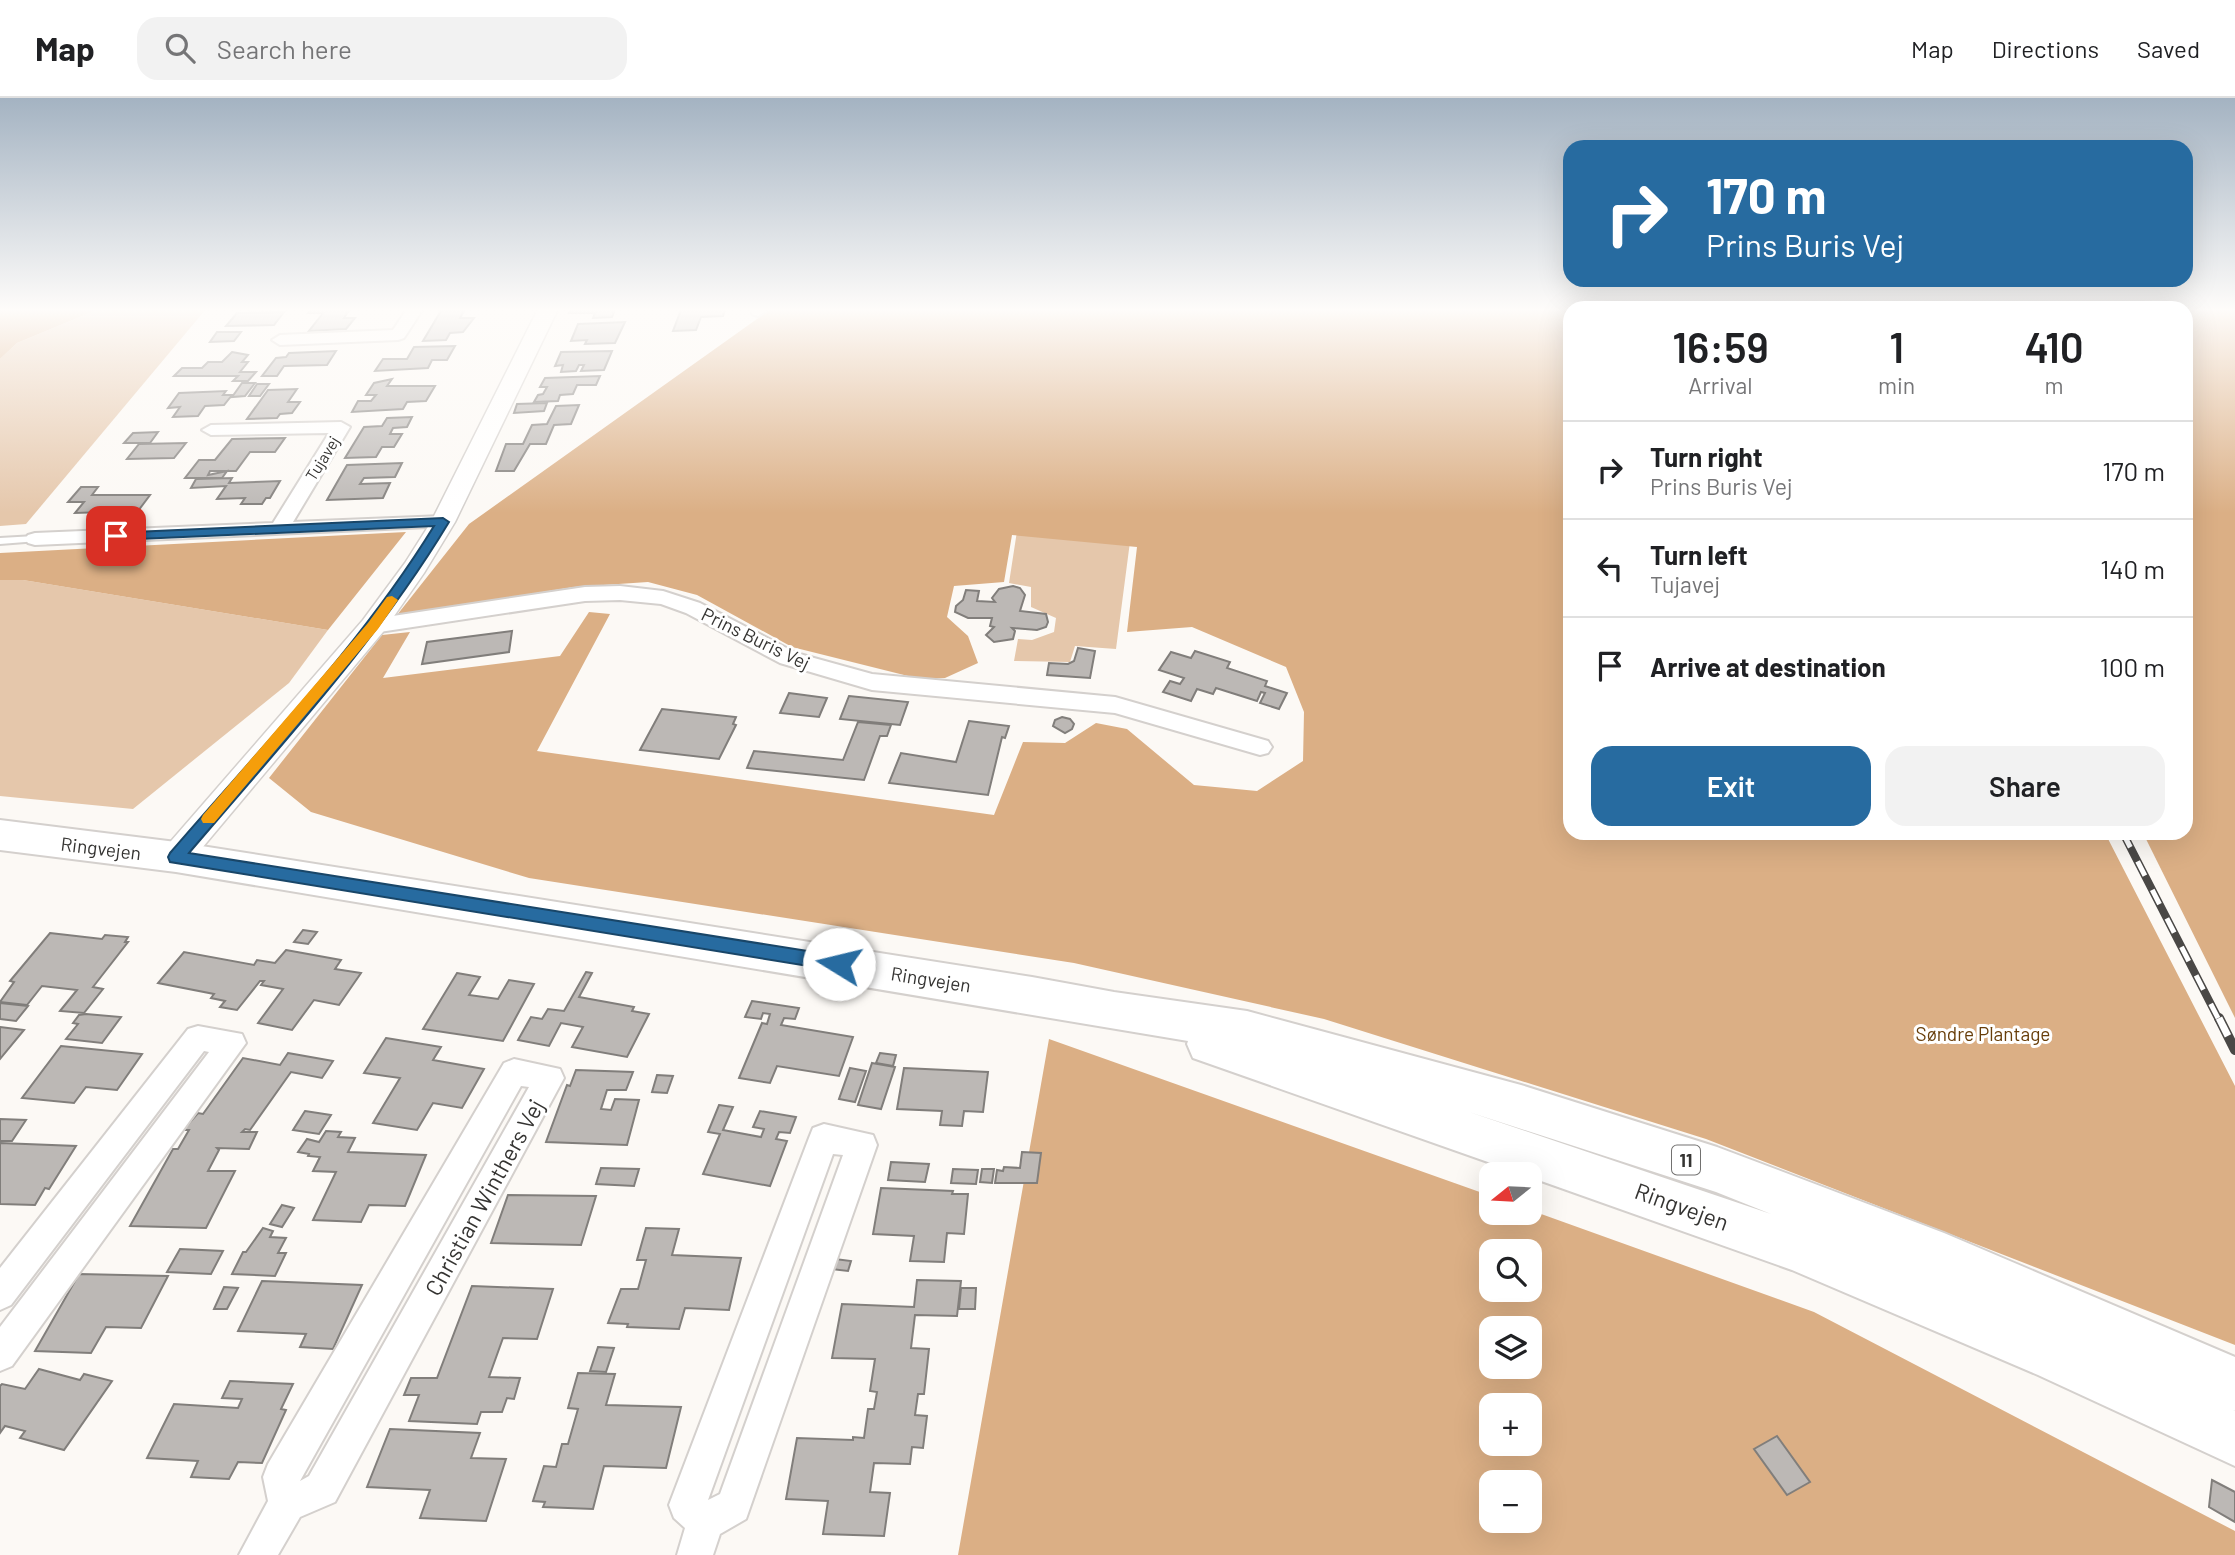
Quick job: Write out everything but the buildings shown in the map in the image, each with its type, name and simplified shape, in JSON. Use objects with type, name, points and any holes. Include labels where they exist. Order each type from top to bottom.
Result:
[{"type":"main road","name":"Ringvejen","points":[[0,835],[176,857],[1032,995],[1114,1012],[1247,1030],[1353,1057],[1521,1106],[1717,1170],[1944,1258],[2235,1384]]},
{"type":"main road","name":"Ringvejen","points":[[1114,1012],[1796,1247],[2057,1356],[2235,1439]]},
{"type":"main road","points":[[1796,1247],[1900,1273],[2106,1355],[2235,1415]]},
{"type":"street","points":[[176,857],[373,626],[415,567],[443,522],[514,377]]},
{"type":"street","name":"Tujavej","points":[[211,430],[341,427],[279,529]]},
{"type":"street","points":[[35,539],[443,522]]},
{"type":"street","name":"Prins Buris Vej","points":[[373,626],[585,594],[620,593],[663,598],[693,608],[788,659],[825,671],[872,681],[1115,705],[1260,747]]},
{"type":"street","points":[[0,1294],[198,1038],[232,1043],[0,1354]]},
{"type":"street","name":"Christian Winthers Vej","points":[[514,1072],[550,1078],[322,1489],[287,1504],[282,1477],[514,1072]]},
{"type":"street","points":[[824,1138],[862,1145],[733,1506],[700,1539],[687,1505],[824,1138]]},
{"type":"street","points":[[257,1555],[287,1504]]},
{"type":"lane","points":[[0,541],[35,539]]},
{"type":"shaded area","points":[[0,377],[149,377],[26,524],[0,526]]},
{"type":"shaded area","points":[[1134,511],[1116,649],[1075,646],[1070,662],[1014,661],[1018,639],[1032,640],[1054,632],[1056,618],[1031,607],[1031,587],[1009,583],[1017,531]]},
{"type":"shaded area","points":[[0,580],[23,580],[328,630],[289,683],[133,809],[0,796]]},
{"type":"green space","name":"Søndre Plantage","points":[[675,377],[1563,377],[1563,840],[2109,840],[2235,1086],[2235,1345],[1706,1139],[1324,1019],[1074,963],[529,878],[311,812],[269,778],[382,635],[410,632],[383,678],[560,656],[589,612],[610,614],[537,751],[994,815],[1023,742],[1065,743],[1096,723],[1127,729],[1194,785],[1257,791],[1303,761],[1304,712],[1286,667],[1192,627],[1127,632],[1137,547],[1012,535],[1004,582],[954,586],[947,617],[968,636],[978,663],[945,678],[920,679],[792,647],[697,595],[648,582],[574,587],[397,615],[469,524]]},
{"type":"green space","points":[[2193,377],[2235,377],[2235,1018],[2146,840],[2193,840]]},
{"type":"green space","points":[[406,532],[328,630],[23,580],[0,580],[0,553]]},
{"type":"green space","points":[[1049,1039],[1479,1192],[1479,1225],[1542,1225],[1542,1214],[1814,1312],[2235,1531],[2235,1555],[958,1555]]},
{"type":"railway","points":[[2127,840],[2219,1020]]},
{"type":"railway","points":[[2219,1018],[2235,1050]]},
{"type":"slow traffic","points":[[209,819],[392,600]]},
{"type":"route","points":[[116,536],[443,522],[373,626],[176,857],[839,964]]}]
